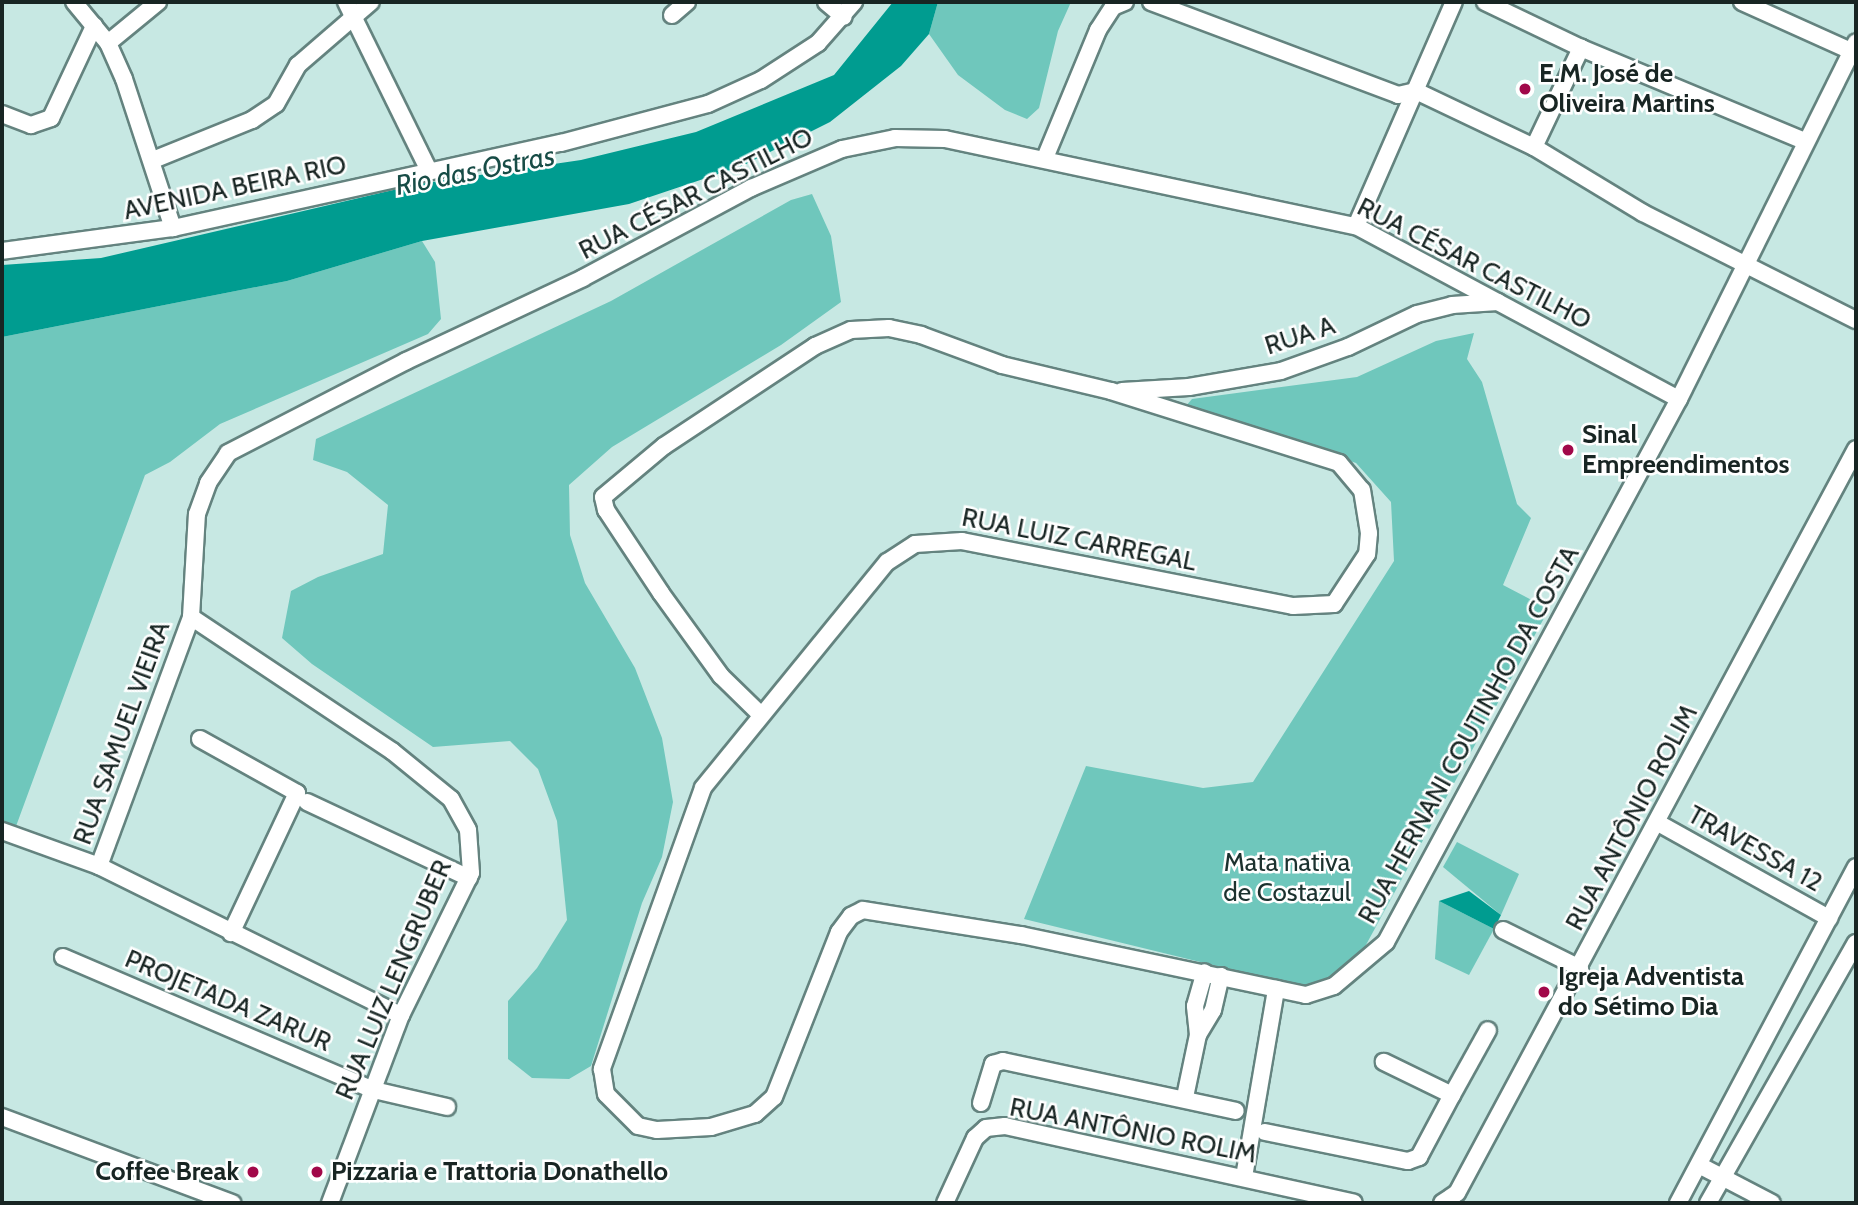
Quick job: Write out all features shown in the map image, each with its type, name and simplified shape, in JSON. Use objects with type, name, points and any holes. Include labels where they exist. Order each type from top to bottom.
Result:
[{"type":"street","points":[[74,2],[108,43],[153,160],[173,228]]},
{"type":"street","points":[[108,43],[158,2]]},
{"type":"street","points":[[153,160],[252,120],[276,104],[298,65],[351,8],[371,2]]},
{"type":"street","points":[[671,15],[687,2]]},
{"type":"street","points":[[826,2],[844,17]]},
{"type":"street","name":"AVENIDA BEIRA RIO","points":[[2,251],[173,228],[429,171],[708,104],[761,80],[818,43],[855,2]]},
{"type":"street","points":[[1151,2],[1398,95],[1416,91],[1534,147],[1643,213],[1856,320]]},
{"type":"street","points":[[1356,226],[1454,2]]},
{"type":"street","points":[[1485,2],[1581,48],[1804,141]]},
{"type":"street","points":[[1742,2],[1854,46]]},
{"type":"street","points":[[1045,158],[1098,30],[1119,4]]},
{"type":"street","points":[[351,8],[429,171]]},
{"type":"street","points":[[2,114],[31,125],[51,118],[94,26]]},
{"type":"street","name":"RUA HERNANI COUTINHO DA COSTA","points":[[790,680],[703,788],[602,1069],[606,1094],[638,1126],[657,1130],[711,1127],[755,1114],[774,1097],[839,932],[851,915],[863,911],[1021,935],[1306,995],[1334,986],[1386,942],[1679,399],[1743,264],[1854,46]]},
{"type":"street","points":[[1534,147],[1581,48]]},
{"type":"street","name":"RUA CÉSAR CASTILHO","points":[[191,617],[197,514],[208,483],[228,453],[253,438],[583,278],[809,159],[895,138],[945,139],[1045,158],[1192,194],[1356,226],[1679,399]]},
{"type":"street","name":"RUA A","points":[[1111,391],[1189,387],[1281,370],[1348,347],[1417,314],[1452,305],[1498,302]]},
{"type":"street","points":[[761,715],[721,676],[660,593],[606,510],[605,491],[815,346],[850,330],[889,327],[1002,365],[1111,391]]},
{"type":"street","name":"RUA LUIZ CARREGAL","points":[[790,680],[887,562],[915,544],[940,540],[1293,606],[1334,604],[1367,554],[1369,533],[1362,490],[1339,463],[1111,391]]},
{"type":"street","name":"RUA ANTÔNIO ROLIM","points":[[1442,1203],[1457,1193],[1658,823],[1856,449]]},
{"type":"street","name":"RUA SAMUEL VIEIRA","points":[[99,866],[191,617]]},
{"type":"street","name":"RUA LUIZ LENGRUBER","points":[[191,617],[344,716],[451,799],[468,830],[472,851],[469,878],[401,1015],[330,1203]]},
{"type":"street","points":[[200,739],[297,793],[230,933]]},
{"type":"street","points":[[307,802],[469,878]]},
{"type":"street","name":"TRAVESSA 12","points":[[1658,823],[1829,918]]},
{"type":"street","points":[[2,831],[99,866],[230,933],[401,1015]]},
{"type":"street","points":[[1678,1203],[1856,867]]},
{"type":"street","points":[[1503,930],[1580,968]]},
{"type":"street","points":[[1708,1203],[1856,943]]},
{"type":"street","name":"PROJETADA ZARUR","points":[[63,957],[374,1090],[447,1107]]},
{"type":"street","points":[[1185,1097],[1198,1035],[1195,1006],[1205,972]]},
{"type":"street","points":[[1198,1035],[1213,1010],[1221,976]]},
{"type":"street","points":[[1244,1177],[1276,989]]},
{"type":"street","points":[[1265,1132],[1409,1161],[1426,1148],[1488,1030]]},
{"type":"street","points":[[981,1104],[993,1064],[1003,1061],[1185,1097],[1236,1111]]},
{"type":"street","points":[[1384,1062],[1452,1095]]},
{"type":"street","points":[[2,1117],[232,1203]]},
{"type":"street","name":"RUA ANTÔNIO ROLIM","points":[[945,1203],[975,1138],[986,1128],[996,1127],[1244,1177],[1354,1203]]},
{"type":"street","points":[[1699,1165],[1772,1203]]},
{"type":"green space","points":[[938,2],[1071,2],[1058,31],[1039,108],[1027,119],[1005,110],[958,75],[929,34]]},
{"type":"green space","points":[[812,194],[831,236],[841,302],[781,345],[612,447],[569,485],[570,535],[585,583],[635,668],[662,738],[673,802],[662,857],[642,903],[591,1066],[569,1079],[532,1078],[508,1059],[508,1001],[537,968],[567,920],[557,821],[538,769],[510,741],[433,747],[312,664],[282,638],[291,591],[318,577],[383,554],[388,505],[347,472],[313,460],[316,439],[611,301],[791,200]]},
{"type":"green space","points":[[422,241],[435,262],[441,319],[428,334],[220,424],[170,462],[145,475],[15,829],[2,824],[2,337],[287,281]]},
{"type":"green space","name":"Mata nativa de Costazul","points":[[1474,333],[1467,359],[1482,382],[1517,504],[1531,518],[1503,585],[1549,609],[1361,954],[1329,980],[1299,986],[1024,919],[1086,766],[1203,788],[1253,782],[1394,561],[1391,502],[1356,463],[1185,407],[1192,399],[1357,377],[1436,341]]},
{"type":"green space","points":[[1457,842],[1519,874],[1501,915],[1443,867]]},
{"type":"green space","points":[[1439,901],[1494,929],[1469,975],[1435,959]]},
{"type":"shaded area","points":[[893,2],[938,2],[929,34],[901,66],[830,122],[742,166],[629,204],[422,241],[287,281],[2,337],[2,265],[101,258],[419,184],[581,160],[696,132],[834,75]]},
{"type":"shaded area","points":[[1469,891],[1501,915],[1494,929],[1439,901]]},
{"type":"place","name":"E.M. José de Oliveira Martins","points":[[1525,89]]},
{"type":"place","name":"Sinal Empreendimentos","points":[[1568,450]]},
{"type":"place","name":"Igreja Adventista do Sétimo Dia","points":[[1544,992]]},
{"type":"place","name":"Coffee Break","points":[[253,1172]]},
{"type":"place","name":"Pizzaria e Trattoria Donathello","points":[[317,1172]]},
{"type":"water label","name":"Rio das Ostras","points":[[475,170]]}]
